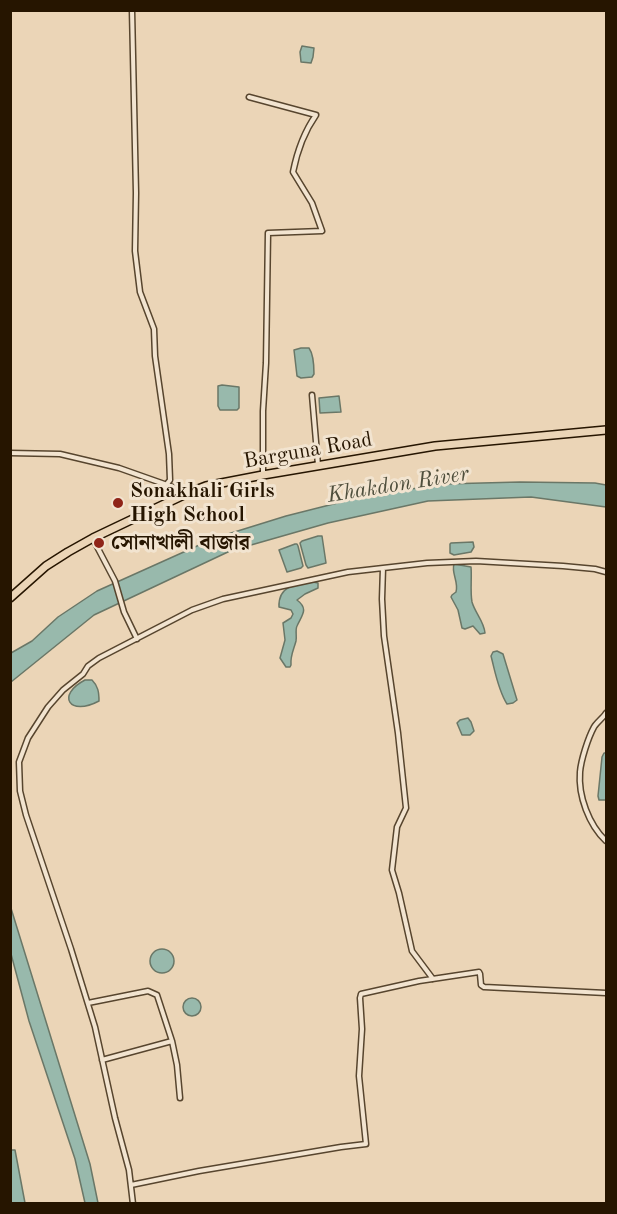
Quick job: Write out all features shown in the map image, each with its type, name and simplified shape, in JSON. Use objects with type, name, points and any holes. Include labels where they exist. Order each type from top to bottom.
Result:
[{"type":"main road","name":"Barguna Road","points":[[10,598],[46,566],[93,538],[188,493],[216,484],[435,446],[606,430]]},
{"type":"street","points":[[132,10],[135,251],[140,292],[154,329],[154,356],[169,454],[170,480],[166,485]]},
{"type":"street","points":[[249,97],[316,115],[308,126],[294,172],[312,203],[322,231],[268,233],[263,475]]},
{"type":"street","points":[[312,395],[318,466]]},
{"type":"street","points":[[10,453],[60,454],[119,468],[188,493]]},
{"type":"street","points":[[93,538],[115,581],[124,612],[137,639]]},
{"type":"street","points":[[133,1203],[129,1170],[95,1027],[26,816],[20,791],[19,762],[27,738],[48,707],[63,690],[99,658],[192,610],[224,599],[348,572],[427,564],[476,561],[563,566],[606,572]]},
{"type":"street","points":[[383,568],[384,636],[406,808],[397,827],[392,870],[412,951],[433,979]]},
{"type":"street","points":[[606,713],[595,727],[584,754],[580,772],[584,801],[589,815],[598,833],[606,840]]},
{"type":"street","points":[[131,1185],[199,1171],[366,1144],[359,1076],[362,1029],[360,995],[478,972],[481,985],[484,987],[606,993]]},
{"type":"street","points":[[88,1003],[148,991],[157,995],[172,1041],[180,1098]]},
{"type":"street","points":[[102,1060],[172,1041]]},
{"type":"shaded area","points":[[302,46],[314,48],[311,63],[301,62]]},
{"type":"shaded area","points":[[309,348],[312,354],[314,374],[312,377],[297,376],[294,350]]},
{"type":"shaded area","points":[[218,386],[239,387],[239,408],[237,410],[220,410]]},
{"type":"shaded area","points":[[339,396],[341,412],[320,413],[319,398]]},
{"type":"shaded area","points":[[520,482],[606,485],[606,507],[531,497],[428,501],[328,523],[230,551],[94,615],[11,682],[11,653],[32,641],[58,617],[97,591],[206,542],[286,516],[365,496],[444,484]]},
{"type":"shaded area","points":[[322,536],[326,563],[308,568],[300,543]]},
{"type":"shaded area","points":[[473,542],[474,547],[471,552],[454,555],[450,553],[451,543]]},
{"type":"shaded area","points":[[295,544],[298,546],[303,566],[287,572],[279,550]]},
{"type":"shaded area","points":[[454,564],[471,567],[472,602],[485,633],[480,634],[473,626],[462,628],[458,610],[451,597],[457,588],[453,571]]},
{"type":"shaded area","points":[[318,583],[318,588],[297,600],[304,609],[296,628],[291,665],[286,667],[280,658],[285,640],[283,623],[293,614],[291,610],[279,607],[279,600],[289,587]]},
{"type":"shaded area","points":[[497,651],[503,654],[517,700],[513,703],[507,704],[499,687],[491,656]]},
{"type":"shaded area","points":[[85,680],[92,680],[96,685],[99,701],[80,707],[70,702],[69,697],[76,686]]},
{"type":"shaded area","points":[[468,718],[474,731],[470,735],[462,735],[457,723]]},
{"type":"shaded area","points":[[606,753],[606,800],[599,800],[602,757]]},
{"type":"shaded area","points":[[10,905],[90,1164],[98,1203],[85,1203],[75,1159],[29,1021],[11,954]]},
{"type":"shaded area","points":[[162,949],[170,953],[174,961],[170,969],[162,973],[154,969],[150,961],[154,953]]},
{"type":"shaded area","points":[[192,998],[198,1001],[201,1007],[198,1013],[192,1016],[186,1013],[183,1007],[186,1001]]},
{"type":"shaded area","points":[[10,1150],[15,1150],[25,1203],[11,1203]]},
{"type":"place","name":"Sonakhali Girls High School","points":[[118,503]]},
{"type":"place","name":"সোনাখালী বাজার","points":[[99,543]]},
{"type":"water label","name":"Khakdon River","points":[[398,485]]}]
